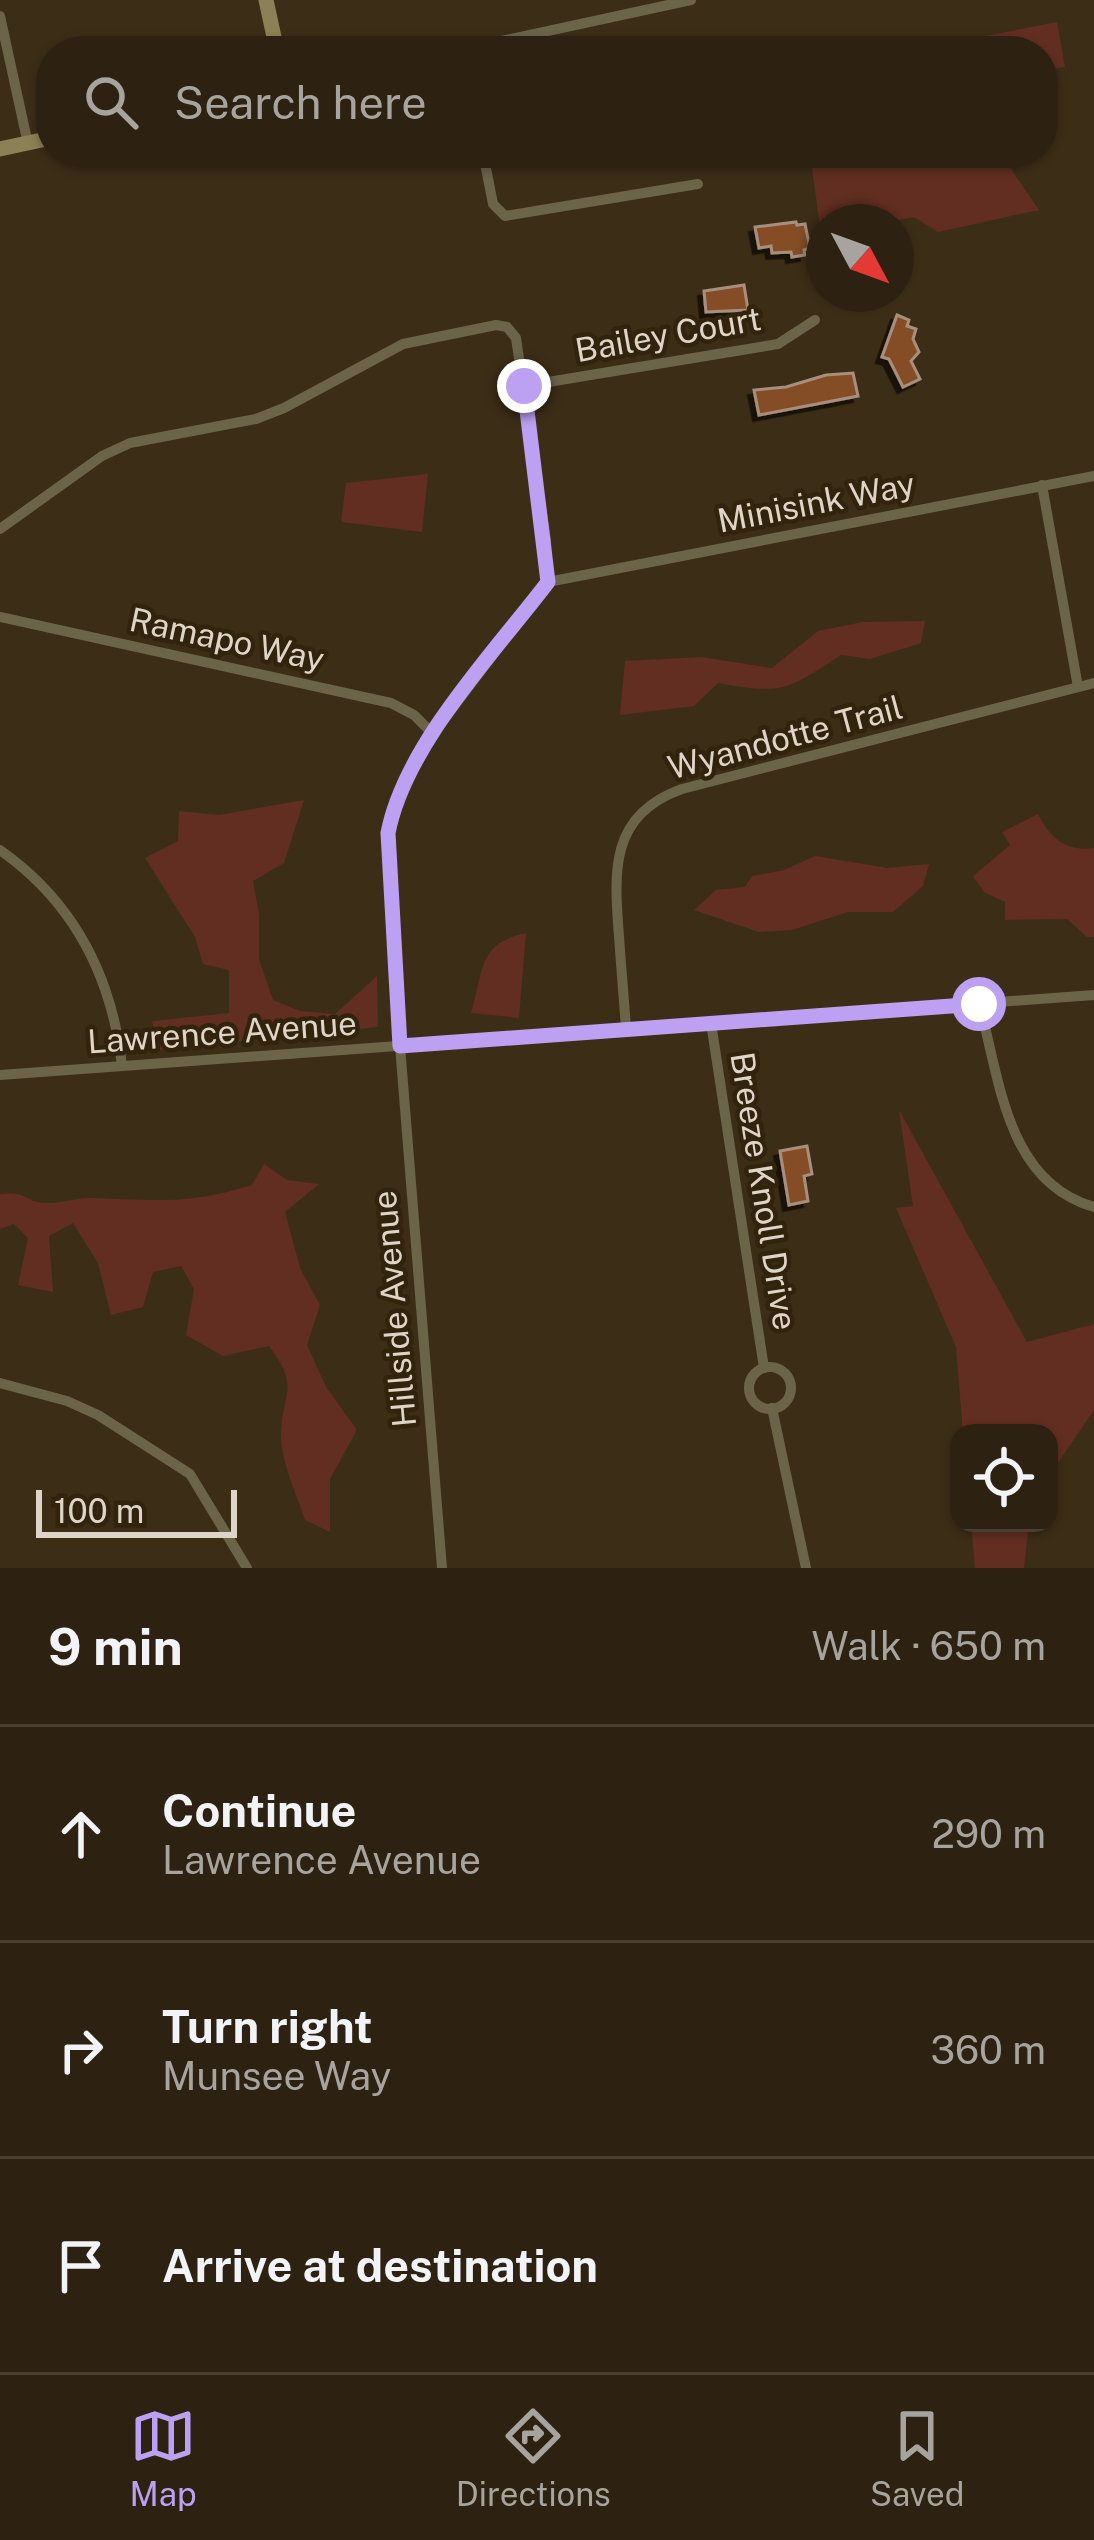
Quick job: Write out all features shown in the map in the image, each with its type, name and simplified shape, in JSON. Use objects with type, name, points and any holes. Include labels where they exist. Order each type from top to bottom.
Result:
[{"type":"street","points":[[266,0],[274,36]]},
{"type":"street","points":[[525,36],[691,0]]},
{"type":"street","points":[[0,16],[28,143]]},
{"type":"street","points":[[0,149],[36,141]]},
{"type":"street","points":[[486,168],[493,203],[505,216],[698,184]]},
{"type":"street","name":"Bailey Court","points":[[524,386],[778,344],[815,320]]},
{"type":"street","points":[[0,530],[89,465],[130,443],[256,419],[403,344],[503,326],[516,338],[548,582]]},
{"type":"street","name":"Minisink Way","points":[[548,582],[1094,476]]},
{"type":"street","points":[[1042,485],[1078,688]]},
{"type":"street","name":"Hillside Avenue","points":[[442,1568],[400,1046],[388,833],[404,778],[548,582]]},
{"type":"street","name":"Ramapo Way","points":[[0,617],[391,703],[414,715],[433,734]]},
{"type":"street","name":"Wyandotte Trail","points":[[626,1029],[615,869],[633,823],[655,802],[682,789],[1094,683]]},
{"type":"street","points":[[0,850],[58,903],[91,952],[112,1006],[122,1066]]},
{"type":"street","name":"Lawrence Avenue","points":[[0,1075],[1094,995]]},
{"type":"street","points":[[979,1004],[1017,1141],[1028,1162],[1062,1194],[1094,1207]]},
{"type":"street","name":"Breeze Knoll Drive","points":[[711,1023],[764,1368]]},
{"type":"street","name":"Breeze Knoll Drive","points":[[764,1368],[783,1372],[790,1383],[785,1402],[772,1408],[759,1406],[750,1394],[754,1375],[764,1368]]},
{"type":"street","points":[[0,1383],[50,1395],[98,1415],[190,1474],[247,1568]]},
{"type":"street","name":"Breeze Knoll Drive","points":[[772,1408],[806,1568]]},
{"type":"shaded area","points":[[1057,22],[1065,67],[1058,68],[1058,36],[986,36]]},
{"type":"shaded area","points":[[812,168],[1010,168],[1039,210],[938,232],[914,217],[914,204],[817,204]]},
{"type":"shaded area","points":[[428,474],[422,532],[341,522],[346,483]]},
{"type":"shaded area","points":[[925,621],[921,643],[870,659],[841,655],[784,687],[718,683],[694,706],[620,715],[625,661],[701,657],[772,668],[818,631],[863,622]]},
{"type":"shaded area","points":[[304,800],[284,863],[253,881],[259,959],[273,1000],[300,1011],[335,1014],[377,976],[378,1027],[159,1050],[152,1021],[229,1013],[229,970],[203,964],[195,937],[145,858],[178,841],[179,811],[219,815]]},
{"type":"shaded area","points":[[1038,814],[1060,842],[1094,848],[1094,937],[1087,937],[1067,919],[1005,920],[1005,902],[984,892],[973,876],[1010,845],[1002,832]]},
{"type":"shaded area","points":[[815,856],[887,868],[929,864],[923,886],[893,912],[848,912],[792,930],[759,932],[694,910],[716,890],[745,887],[752,876],[784,870]]},
{"type":"shaded area","points":[[526,933],[519,1018],[471,1013],[490,952]]},
{"type":"shaded area","points":[[899,1110],[1027,1342],[1094,1324],[1094,1410],[1058,1463],[1058,1424],[962,1424],[956,1347],[896,1208],[913,1206]]},
{"type":"shaded area","points":[[264,1164],[287,1180],[319,1184],[285,1212],[300,1268],[320,1305],[307,1345],[326,1387],[357,1430],[330,1479],[330,1532],[305,1520],[290,1478],[281,1436],[287,1381],[269,1346],[223,1356],[186,1335],[194,1289],[181,1266],[153,1272],[143,1307],[111,1315],[98,1263],[73,1223],[49,1236],[53,1292],[18,1285],[28,1238],[14,1224],[0,1229],[0,1194],[44,1203],[190,1198],[252,1185]]},
{"type":"shaded area","points":[[972,1532],[1028,1532],[1024,1568],[975,1568]]},
{"type":"building","points":[[805,224],[805,255],[792,257],[791,252],[772,253],[771,246],[759,248],[755,227]]},
{"type":"building","points":[[744,285],[748,310],[706,312],[704,291]]},
{"type":"building","points":[[897,315],[916,329],[913,339],[919,352],[911,361],[920,379],[903,387],[889,359],[882,357]]},
{"type":"building","points":[[853,373],[858,396],[759,415],[754,390]]},
{"type":"building","points":[[807,1146],[812,1174],[804,1176],[808,1201],[789,1205],[780,1151]]},
{"type":"route","points":[[524,386],[548,582],[433,734],[404,778],[393,806],[388,833],[400,1046],[979,1004]]}]
